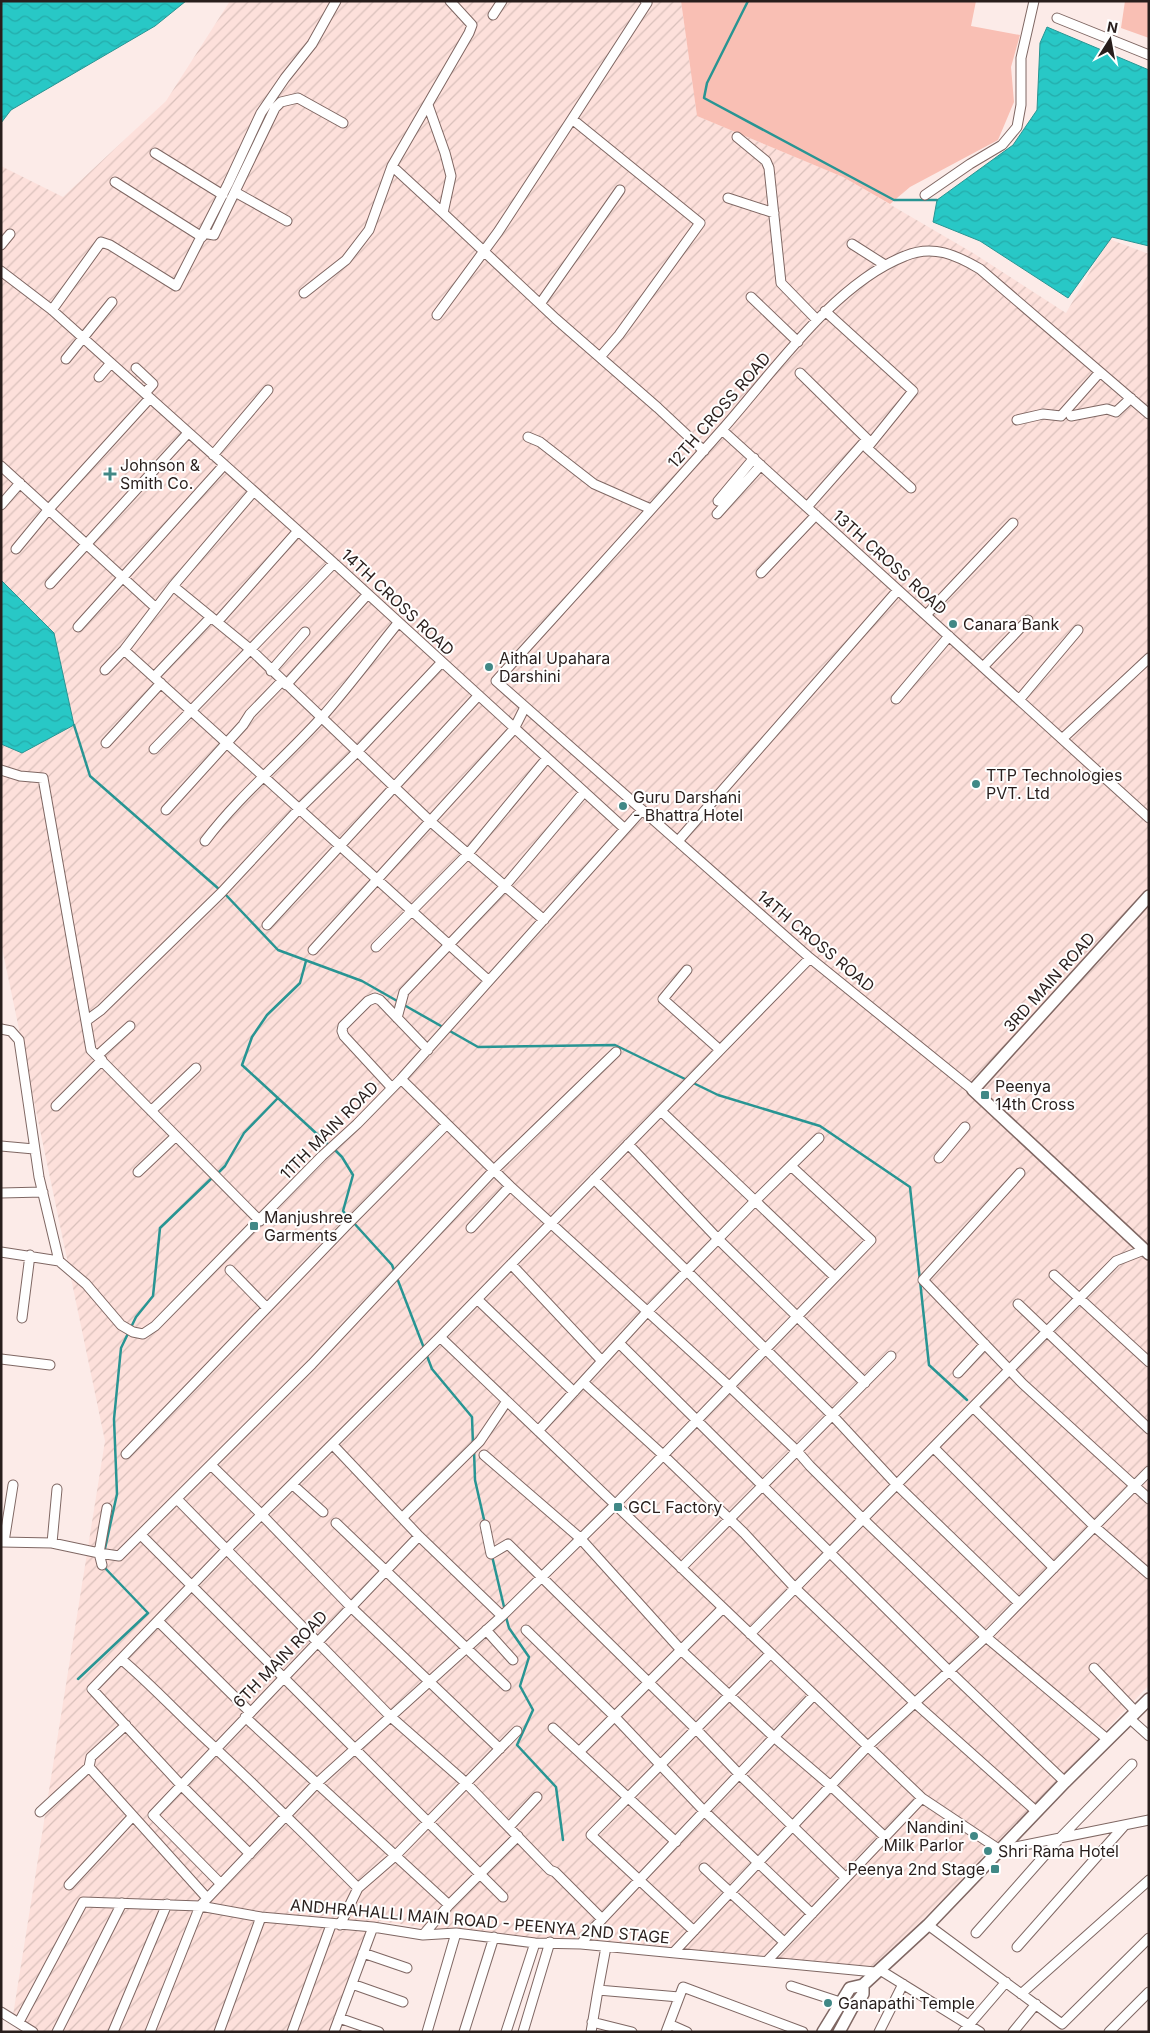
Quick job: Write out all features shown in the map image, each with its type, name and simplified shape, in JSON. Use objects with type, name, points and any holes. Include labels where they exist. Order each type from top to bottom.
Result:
[{"type":"main road","name":"3RD MAIN ROAD","points":[[973,1090],[1149,896]]},
{"type":"main road","points":[[973,1090],[1146,1252]]},
{"type":"main road","points":[[823,2032],[850,1988],[863,1985],[928,1925],[1107,1739],[1149,1699]]},
{"type":"main road","points":[[839,2032],[852,2008],[863,1994],[863,1985]]},
{"type":"street","points":[[52,310],[101,242],[110,245],[176,286],[223,195],[261,113],[285,78],[312,44],[336,1]]},
{"type":"street","points":[[304,293],[346,260],[369,230],[392,166],[469,33],[472,25],[450,1]]},
{"type":"street","points":[[493,15],[502,1]]},
{"type":"street","points":[[437,315],[498,232],[647,3],[645,1]]},
{"type":"street","points":[[925,195],[1002,145],[1016,127],[1021,105],[1020,58],[1034,1]]},
{"type":"street","points":[[1057,18],[1149,55]]},
{"type":"street","points":[[115,182],[203,235],[214,235],[275,108],[282,102],[298,98],[343,123]]},
{"type":"street","points":[[428,104],[451,176],[443,213]]},
{"type":"street","points":[[572,119],[700,223],[625,327],[600,357]]},
{"type":"street","points":[[737,137],[766,161],[769,168],[781,282],[817,320]]},
{"type":"street","points":[[155,153],[223,195]]},
{"type":"street","points":[[392,166],[484,249],[540,304],[704,451]]},
{"type":"street","points":[[540,304],[620,190]]},
{"type":"street","points":[[235,192],[287,221]]},
{"type":"street","points":[[728,198],[774,212]]},
{"type":"street","points":[[1,245],[10,234]]},
{"type":"street","points":[[852,244],[885,265]]},
{"type":"street","name":"12TH CROSS ROAD","points":[[642,810],[496,682],[704,451],[825,311],[885,265],[907,255],[928,250],[945,252],[962,259],[980,270],[1149,414]]},
{"type":"street","name":"14TH CROSS ROAD","points":[[1,271],[52,310],[84,338],[626,829]]},
{"type":"street","points":[[751,297],[798,342]]},
{"type":"street","points":[[66,359],[112,302]]},
{"type":"street","points":[[825,311],[913,391],[867,448],[911,488]]},
{"type":"street","points":[[100,377],[112,363]]},
{"type":"street","points":[[16,549],[147,396],[153,384],[136,368]]},
{"type":"street","points":[[1017,420],[1043,414],[1061,416],[1100,372]]},
{"type":"street","points":[[800,373],[867,439],[807,507]]},
{"type":"street","points":[[213,456],[268,390]]},
{"type":"street","points":[[1071,416],[1107,409],[1116,412],[1131,398]]},
{"type":"street","name":"13TH CROSS ROAD","points":[[722,430],[1149,818]]},
{"type":"street","points":[[50,584],[88,545],[188,433]]},
{"type":"street","points":[[528,437],[540,442],[594,484],[651,509]]},
{"type":"street","points":[[718,501],[757,462]]},
{"type":"street","points":[[717,514],[757,462]]},
{"type":"street","points":[[78,627],[224,465]]},
{"type":"street","points":[[1,466],[156,608]]},
{"type":"street","points":[[1,505],[20,483]]},
{"type":"street","points":[[105,670],[124,650],[173,586],[254,492]]},
{"type":"street","points":[[761,573],[816,515]]},
{"type":"street","points":[[926,615],[1013,523]]},
{"type":"street","points":[[106,743],[157,680],[297,532]]},
{"type":"street","points":[[154,749],[334,563]]},
{"type":"street","points":[[173,586],[250,649],[430,821],[544,920]]},
{"type":"street","points":[[678,841],[898,590]]},
{"type":"street","points":[[166,810],[226,742],[367,595]]},
{"type":"street","points":[[983,667],[1028,620]]},
{"type":"street","points":[[205,841],[216,826],[263,776],[321,718],[398,623]]},
{"type":"street","points":[[1019,700],[1078,630]]},
{"type":"street","points":[[271,670],[305,632]]},
{"type":"street","points":[[896,699],[949,636]]},
{"type":"street","points":[[124,650],[488,980]]},
{"type":"street","points":[[1062,739],[1149,658]]},
{"type":"street","points":[[86,1021],[101,1010],[221,894],[299,809],[357,752],[441,663]]},
{"type":"street","points":[[267,925],[478,696]]},
{"type":"street","points":[[313,950],[514,729],[525,707]]},
{"type":"street","points":[[376,947],[468,855],[547,758]]},
{"type":"street","points":[[1,770],[20,776],[43,778],[91,1050],[260,1221]]},
{"type":"street","points":[[397,1018],[404,992],[504,887],[584,792]]},
{"type":"street","name":"14TH CROSS ROAD","points":[[642,810],[810,958],[973,1090]]},
{"type":"street","name":"11TH MAIN ROAD","points":[[1,1252],[59,1261],[86,1284],[121,1324],[130,1330],[143,1334],[155,1326],[401,1079],[642,810]]},
{"type":"street","points":[[250,1854],[180,1784],[92,1688],[226,1550],[440,1337],[810,958]]},
{"type":"street","points":[[688,970],[663,999],[720,1050]]},
{"type":"street","points":[[392,1088],[342,1031],[343,1026],[368,1001],[375,998],[380,1000],[428,1050]]},
{"type":"street","points":[[56,1106],[130,1026]]},
{"type":"street","points":[[1,1029],[11,1031],[19,1040],[34,1149],[59,1261]]},
{"type":"street","points":[[13,1485],[3,1542],[52,1543],[119,1556],[312,1364],[494,1170],[616,1052]]},
{"type":"street","points":[[151,1111],[196,1068]]},
{"type":"street","points":[[401,1079],[510,1186],[729,1386],[797,1451],[863,1519],[986,1637],[1107,1739]]},
{"type":"street","points":[[660,1111],[835,1278]]},
{"type":"street","points":[[126,1454],[447,1124]]},
{"type":"street","points":[[939,1158],[966,1127]]},
{"type":"street","points":[[138,1172],[176,1136]]},
{"type":"street","points":[[538,1431],[647,1312],[819,1138]]},
{"type":"street","points":[[628,1144],[718,1239],[865,1383]]},
{"type":"street","points":[[1,1146],[34,1149]]},
{"type":"street","points":[[150,2032],[200,1906],[207,1898],[316,1784],[502,1616],[616,1504],[871,1240],[791,1166]]},
{"type":"street","points":[[1020,1173],[923,1280],[1023,1384],[1149,1499]]},
{"type":"street","points":[[594,1179],[833,1416],[897,1485],[1019,1603]]},
{"type":"street","points":[[471,1228],[510,1186]]},
{"type":"street","points":[[1,1192],[43,1192]]},
{"type":"street","points":[[750,1634],[1116,1261],[1146,1252]]},
{"type":"street","points":[[22,1318],[30,1255]]},
{"type":"street","points":[[511,1264],[602,1361]]},
{"type":"street","points":[[230,1270],[267,1308]]},
{"type":"street","points":[[1054,1276],[1149,1362]]},
{"type":"street","points":[[477,1299],[574,1392]]},
{"type":"street","points":[[1018,1304],[1149,1429]]},
{"type":"street","points":[[440,1337],[922,1798],[1000,1850],[1149,1820]]},
{"type":"street","points":[[619,1343],[830,1553],[1065,1782]]},
{"type":"street","points":[[958,1373],[985,1344]]},
{"type":"street","points":[[681,1568],[892,1356]]},
{"type":"street","points":[[1,1359],[50,1365]]},
{"type":"street","points":[[583,1382],[664,1454],[729,1518],[795,1588],[914,1703],[1037,1812]]},
{"type":"street","points":[[402,1518],[480,1441],[507,1401]]},
{"type":"street","points":[[973,1407],[1096,1526],[1149,1574]]},
{"type":"street","points":[[333,1445],[419,1536],[502,1616]]},
{"type":"street","points":[[934,1448],[1054,1568]]},
{"type":"street","points":[[484,1455],[580,1538],[681,1650],[885,1837]]},
{"type":"street","points":[[211,1465],[351,1608],[500,1749]]},
{"type":"street","points":[[674,1952],[868,1746],[986,1637],[1149,1471]]},
{"type":"street","points":[[293,1485],[323,1512]]},
{"type":"street","points":[[52,1543],[57,1489]]},
{"type":"street","points":[[177,1499],[391,1717],[466,1783],[550,1870],[555,1872],[602,1919]]},
{"type":"street","points":[[102,1565],[99,1552],[107,1508]]},
{"type":"street","points":[[336,1523],[506,1686]]},
{"type":"street","points":[[485,1525],[491,1554],[508,1544],[846,1878]]},
{"type":"street","points":[[141,1535],[503,1897]]},
{"type":"street","name":"6TH MAIN ROAD","points":[[221,1884],[153,1815],[180,1784],[419,1536]]},
{"type":"street","points":[[579,1752],[723,1608]]},
{"type":"street","points":[[158,1621],[316,1784],[449,1905]]},
{"type":"street","points":[[486,1630],[513,1660]]},
{"type":"street","points":[[526,1630],[614,1716],[704,1812],[812,1914]]},
{"type":"street","points":[[694,1931],[590,1835],[770,1654]]},
{"type":"street","points":[[121,1659],[155,1688],[287,1815],[358,1888]]},
{"type":"street","points":[[1094,1668],[1149,1736]]},
{"type":"street","points":[[581,1944],[602,1919],[814,1695]]},
{"type":"street","points":[[40,1812],[89,1767],[91,1757],[126,1725]]},
{"type":"street","points":[[553,1728],[676,1842]]},
{"type":"street","points":[[292,2032],[336,1925],[358,1888],[396,1855],[517,1732]]},
{"type":"street","points":[[976,1934],[1060,1838],[1132,1764]]},
{"type":"street","points":[[89,1767],[207,1898]]},
{"type":"street","points":[[509,1827],[537,1797]]},
{"type":"street","points":[[767,1961],[922,1798]]},
{"type":"street","points":[[69,1885],[133,1816]]},
{"type":"street","points":[[1017,1947],[1124,1826]]},
{"type":"street","points":[[423,1934],[449,1905],[518,1836]]},
{"type":"street","points":[[704,1868],[784,1942]]},
{"type":"street","points":[[1022,1994],[1149,1880]]},
{"type":"street","name":"ANDHRAHALLI MAIN ROAD - PEENYA 2ND STAGE","points":[[19,2022],[83,1902],[200,1906],[260,1917],[373,1927],[423,1934],[456,1933],[535,1943],[581,1944],[878,1971]]},
{"type":"street","points":[[57,2032],[122,1903]]},
{"type":"street","points":[[113,2032],[167,1904]]},
{"type":"street","points":[[219,2032],[260,1917]]},
{"type":"street","points":[[928,1925],[1062,2024],[1149,1938]]},
{"type":"street","points":[[334,2032],[373,1927]]},
{"type":"street","points":[[427,2032],[456,1933]]},
{"type":"street","points":[[464,2032],[494,1937]]},
{"type":"street","points":[[523,2032],[550,1942]]},
{"type":"street","points":[[506,2032],[535,1943]]},
{"type":"street","points":[[606,1947],[591,2027],[632,2032]]},
{"type":"street","points":[[363,1953],[407,1968]]},
{"type":"street","points":[[878,1971],[970,2024],[980,2032]]},
{"type":"street","points":[[963,2032],[1006,1982]]},
{"type":"street","points":[[352,1984],[403,2002]]},
{"type":"street","points":[[879,2032],[903,1984]]},
{"type":"street","points":[[791,1986],[840,2002]]},
{"type":"street","points":[[687,2032],[667,2028],[683,1987],[803,2032]]},
{"type":"street","points":[[598,1990],[680,1998]]},
{"type":"street","points":[[1109,2032],[1149,1992]]},
{"type":"street","points":[[1013,2032],[1036,2004]]},
{"type":"street","points":[[1,2012],[33,2032]]},
{"type":"street","points":[[339,2018],[379,2032]]},
{"type":"shaded area","points":[[230,1],[681,1],[697,116],[843,177],[973,253],[1066,313],[1109,239],[1149,254],[1149,1685],[984,1858],[872,1970],[535,1943],[379,1921],[335,2032],[36,2032],[13,2015],[105,1441],[1,943],[1,166],[63,197],[166,101]]},
{"type":"shaded area","points":[[681,1],[976,1],[971,26],[1020,35],[1011,67],[1014,102],[998,140],[910,187],[890,204],[843,177],[697,116]]},
{"type":"shaded area","points":[[1125,1],[1149,1],[1149,38],[1121,28]]},
{"type":"water","points":[[1,1],[186,1],[155,26],[11,110],[1,123]]},
{"type":"water","points":[[1047,27],[1149,70],[1149,246],[1112,237],[1068,298],[980,241],[933,222],[937,200],[1013,145],[1037,110],[1040,43]]},
{"type":"water","points":[[1,580],[54,633],[74,725],[22,753],[1,744]]},
{"type":"waterway","points":[[748,1],[707,83],[704,98],[894,200],[937,200]]},
{"type":"waterway","points":[[74,725],[90,776],[220,890]]},
{"type":"waterway","points":[[225,894],[278,950],[362,981],[399,1002]]},
{"type":"waterway","points":[[306,961],[300,983],[267,1015],[252,1037],[242,1065],[330,1146]]},
{"type":"waterway","points":[[404,1005],[478,1047],[615,1045],[718,1095],[820,1126],[910,1187],[929,1365],[967,1400]]},
{"type":"waterway","points":[[217,1174],[225,1166],[244,1133],[277,1099]]},
{"type":"waterway","points":[[334,1149],[342,1157],[353,1175],[343,1211],[349,1218]]},
{"type":"waterway","points":[[104,1553],[117,1494],[114,1419],[121,1348],[136,1317],[153,1296],[160,1228],[213,1177]]},
{"type":"waterway","points":[[353,1222],[392,1265],[432,1369],[472,1417],[473,1445]]},
{"type":"waterway","points":[[474,1450],[475,1480],[485,1524]]},
{"type":"waterway","points":[[492,1556],[505,1611]]},
{"type":"waterway","points":[[78,1679],[148,1613],[104,1567]]},
{"type":"waterway","points":[[506,1617],[509,1628],[529,1657],[520,1686],[533,1710],[517,1745],[556,1787],[563,1840]]},
{"type":"place","name":"Johnson & Smith Co.","points":[[110,474]]},
{"type":"place","name":"Canara Bank","points":[[953,624]]},
{"type":"place","name":"Aithal Upahara Darshini","points":[[489,667]]},
{"type":"place","name":"TTP Technologies PVT. Ltd","points":[[976,784]]},
{"type":"place","name":"Guru Darshani - Bhattra Hotel","points":[[623,806]]},
{"type":"place","name":"Peenya 14th Cross","points":[[985,1095]]},
{"type":"place","name":"Manjushree Garments","points":[[254,1226]]},
{"type":"place","name":"GCL Factory","points":[[618,1507]]},
{"type":"place","name":"Nandini Milk Parlor","points":[[974,1836]]},
{"type":"place","name":"Shri Rama Hotel","points":[[988,1851]]},
{"type":"place","name":"Peenya 2nd Stage","points":[[995,1869]]},
{"type":"place","name":"Ganapathi Temple","points":[[828,2003]]}]
